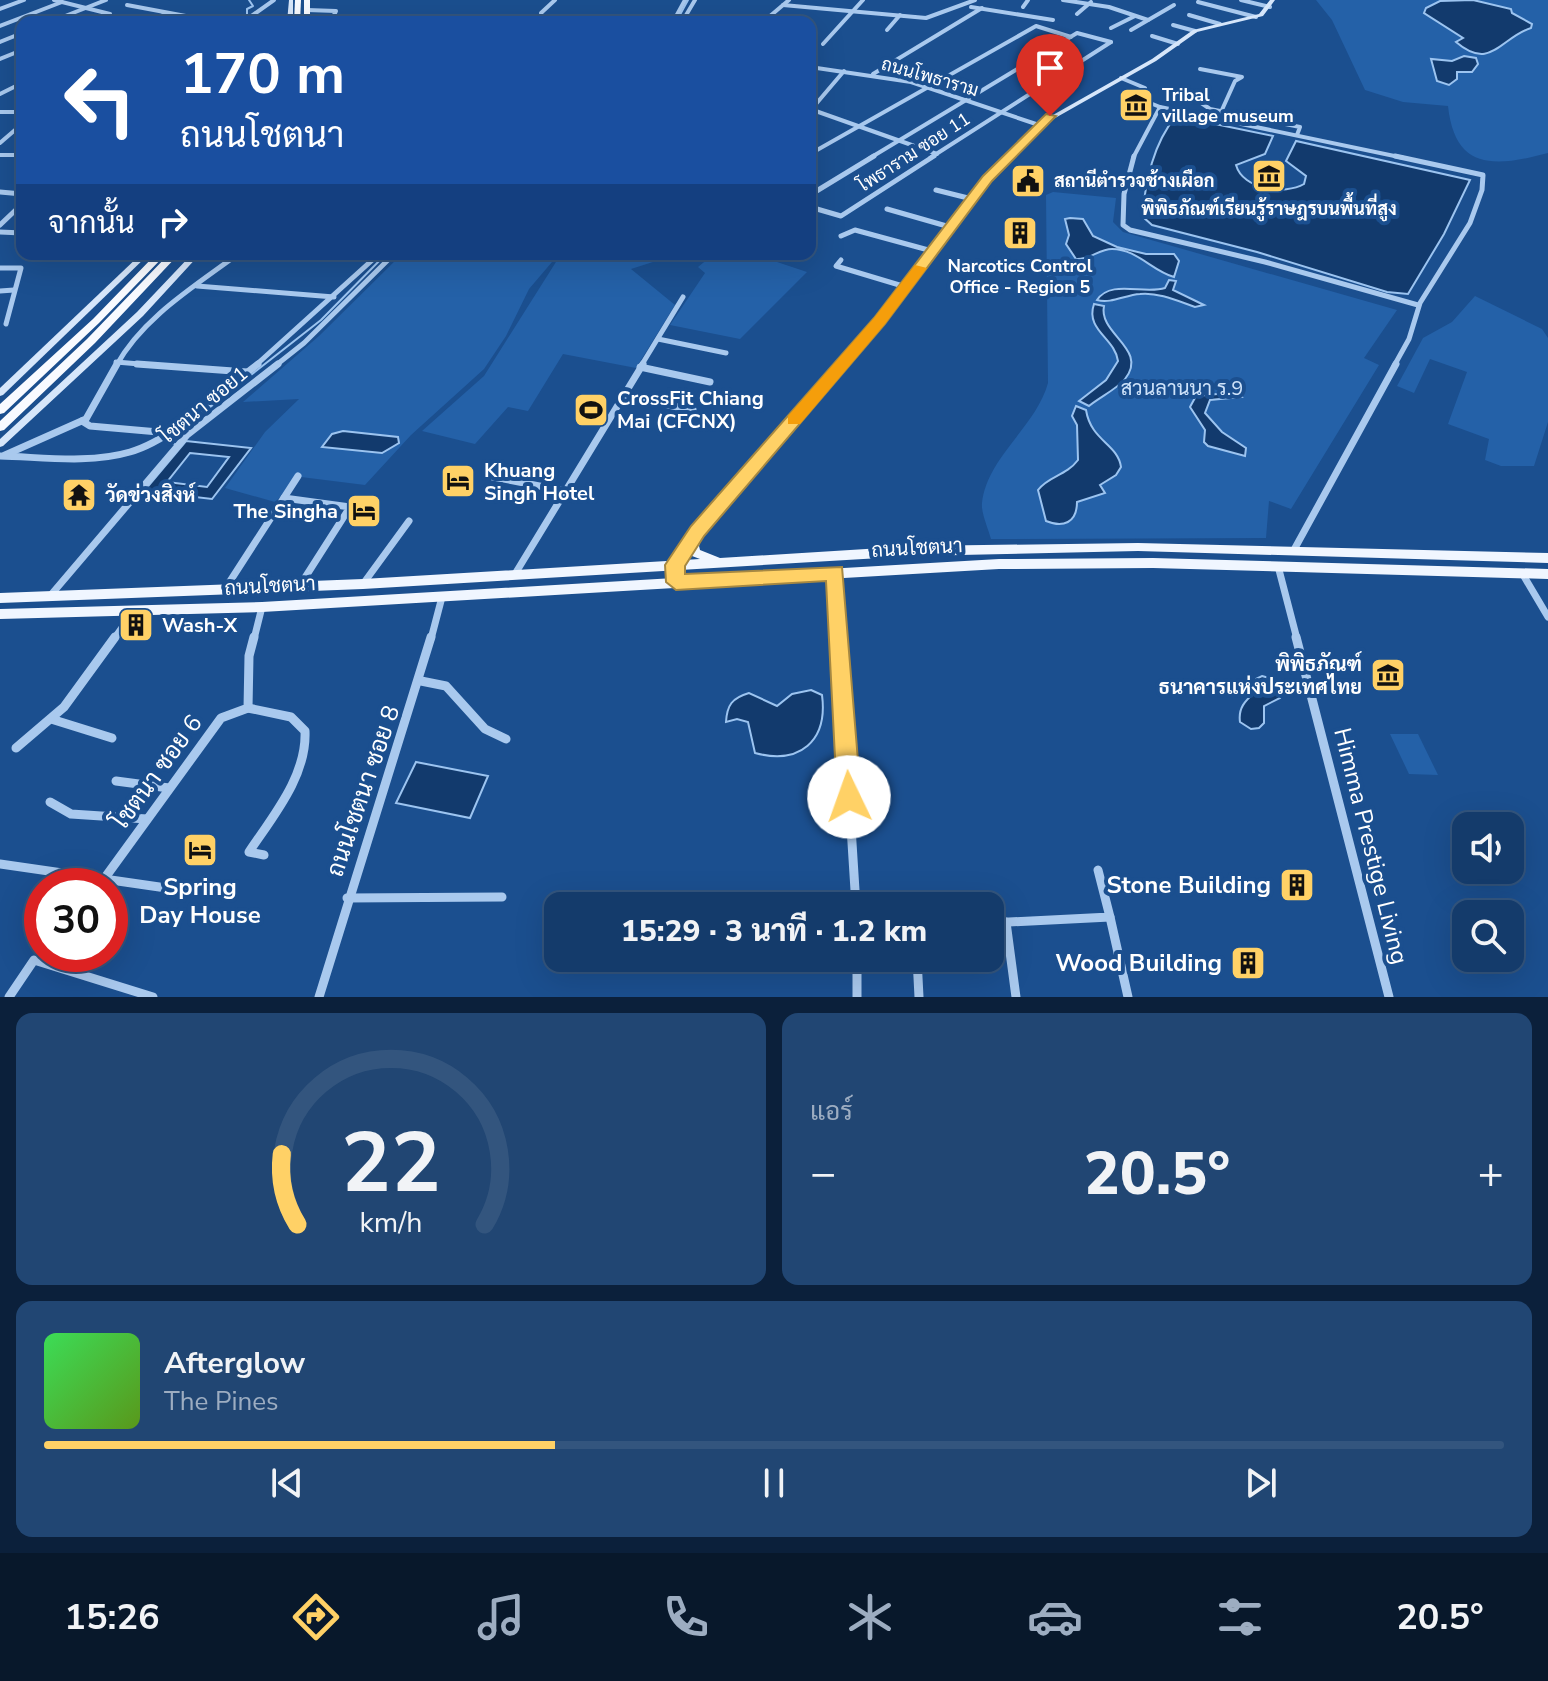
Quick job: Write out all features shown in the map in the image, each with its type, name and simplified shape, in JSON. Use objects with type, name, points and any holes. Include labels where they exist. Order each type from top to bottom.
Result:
[{"type":"highway","points":[[307,0],[307,16]]},
{"type":"highway","points":[[0,410],[96,321],[155,260]]},
{"type":"highway","points":[[0,427],[91,341],[168,260]]},
{"type":"main road","points":[[676,582],[675,565],[698,531],[906,287],[972,199],[1039,125],[1195,31],[1256,17],[1271,4]]},
{"type":"main road","points":[[0,393],[139,260]]},
{"type":"main road","points":[[0,444],[140,314],[190,260]]},
{"type":"main road","points":[[698,531],[693,546],[696,553],[725,561]]},
{"type":"main road","name":"ถนนโชตนา","points":[[0,598],[299,588],[914,551],[1295,548],[1548,558]]},
{"type":"main road","points":[[914,551],[916,567]]},
{"type":"main road","name":"ถนนโชตนา","points":[[1,616],[262,607],[916,567],[1153,563],[1548,574]]},
{"type":"street","points":[[0,9],[24,0]]},
{"type":"street","points":[[54,0],[110,14],[105,16]]},
{"type":"street","points":[[65,16],[106,0]]},
{"type":"street","points":[[251,16],[274,0]]},
{"type":"street","points":[[542,16],[542,10],[555,0]]},
{"type":"street","points":[[770,16],[789,0]]},
{"type":"street","points":[[823,44],[863,0]]},
{"type":"street","points":[[783,5],[926,18],[975,0]]},
{"type":"street","points":[[1023,7],[1028,0]]},
{"type":"street","points":[[1063,0],[1091,2],[1148,20]]},
{"type":"street","points":[[1241,0],[1271,4]]},
{"type":"street","points":[[26,16],[65,1]]},
{"type":"street","points":[[1077,14],[1091,2]]},
{"type":"street","points":[[1198,2],[1256,17]]},
{"type":"street","points":[[127,5],[185,16]]},
{"type":"street","points":[[1131,30],[1174,5]]},
{"type":"street","points":[[971,7],[1053,20]]},
{"type":"street","points":[[873,74],[982,8]]},
{"type":"street","points":[[307,10],[336,11],[334,16]]},
{"type":"street","points":[[161,16],[167,13]]},
{"type":"street","points":[[887,30],[900,15]]},
{"type":"street","points":[[1189,15],[1220,24]]},
{"type":"street","points":[[1111,28],[1135,16]]},
{"type":"street","points":[[1173,25],[1195,31]]},
{"type":"street","points":[[816,151],[1036,26],[1071,37]]},
{"type":"street","name":"โพธาราม ซอย 11","points":[[816,209],[841,216],[1111,42],[1077,33],[1071,37]]},
{"type":"street","points":[[1152,36],[1178,44]]},
{"type":"street","points":[[816,191],[962,100],[1071,37]]},
{"type":"street","name":"ถนนโพธาราม","points":[[816,68],[873,74],[927,87],[1039,125]]},
{"type":"street","points":[[1200,69],[1242,77],[1235,81],[1221,112]]},
{"type":"street","points":[[816,104],[844,71]]},
{"type":"street","points":[[1121,78],[1145,88],[1140,99],[1160,107],[1478,172],[1484,178],[1478,204],[1418,305],[1409,339],[1295,548]]},
{"type":"street","points":[[1194,98],[1221,112],[1300,127],[1297,135]]},
{"type":"street","points":[[1160,107],[1142,134],[1126,187],[1123,225],[1130,230],[1265,262],[1418,305]]},
{"type":"street","points":[[816,112],[937,154]]},
{"type":"street","points":[[0,143],[16,129]]},
{"type":"street","points":[[936,190],[972,199]]},
{"type":"street","points":[[887,209],[950,227]]},
{"type":"street","points":[[0,225],[16,210]]},
{"type":"street","points":[[841,236],[855,230],[932,251]]},
{"type":"street","points":[[2,456],[82,421],[116,362],[142,331],[230,260]]},
{"type":"street","points":[[2,456],[111,457],[139,449],[170,433],[247,372],[373,260]]},
{"type":"street","name":"โชตนา ซอย1","points":[[50,596],[177,445],[304,343],[388,260]]},
{"type":"street","points":[[841,260],[836,266],[906,287]]},
{"type":"street","points":[[0,268],[21,268],[4,323]]},
{"type":"street","points":[[195,286],[334,297]]},
{"type":"street","points":[[0,291],[14,290]]},
{"type":"street","points":[[515,574],[683,297]]},
{"type":"street","points":[[658,339],[726,353]]},
{"type":"street","points":[[116,362],[247,372]]},
{"type":"street","points":[[640,367],[710,382]]},
{"type":"street","points":[[623,396],[693,410]]},
{"type":"street","points":[[208,403],[222,408]]},
{"type":"street","points":[[82,421],[90,426],[170,433]]},
{"type":"street","points":[[223,591],[298,476]]},
{"type":"street","points":[[493,477],[565,491]]},
{"type":"street","points":[[284,498],[350,507],[299,588]]},
{"type":"street","points":[[363,584],[409,521]]},
{"type":"street","name":"Himma Prestige Living","points":[[1278,566],[1389,997]]},
{"type":"street","points":[[835,572],[855,892]]},
{"type":"street","points":[[1522,573],[1548,617]]},
{"type":"street","name":"ถนนโชตนา ซอย 8","points":[[319,997],[347,898],[421,681],[442,597]]},
{"type":"street","points":[[262,607],[249,656],[248,708],[294,719],[301,724],[307,742],[299,771],[249,852],[264,855]]},
{"type":"street","points":[[16,748],[72,698],[133,612]]},
{"type":"street","points":[[421,681],[446,686],[485,729],[506,739]]},
{"type":"street","name":"โชตนา ซอย 6","points":[[112,868],[221,718],[248,708]]},
{"type":"street","points":[[51,719],[112,738]]},
{"type":"street","points":[[116,781],[169,788]]},
{"type":"street","points":[[50,802],[71,814],[147,819]]},
{"type":"street","points":[[0,864],[28,868]]},
{"type":"street","points":[[1098,870],[1128,997]]},
{"type":"street","points":[[128,882],[187,891]]},
{"type":"street","points":[[347,898],[502,897]]},
{"type":"street","points":[[1016,997],[1006,922],[1110,917]]},
{"type":"street","points":[[9,997],[34,960],[153,997]]},
{"type":"street","points":[[857,972],[857,997]]},
{"type":"street","points":[[918,972],[919,997]]},
{"type":"green space","points":[[1316,0],[1548,0],[1548,153],[1511,161],[1481,159],[1459,143],[1448,106],[1403,102],[1365,90],[1332,20]]},
{"type":"green space","name":"สวนลานนา ร.9","points":[[1053,192],[1116,198],[1113,222],[1123,232],[1397,310],[1364,358],[1379,365],[1291,509],[1269,501],[1266,538],[991,539],[982,507],[986,486],[1002,456],[1033,414],[1048,383],[1046,195]]},
{"type":"green space","points":[[396,260],[552,260],[529,289],[506,336],[484,369],[411,435],[365,485],[301,477],[275,502],[225,488],[265,432],[299,399],[243,402],[319,336]]},
{"type":"green space","points":[[557,260],[659,260],[631,269],[675,305],[636,368],[563,354],[528,411],[508,407],[475,444],[422,431],[484,376]]},
{"type":"green space","points":[[707,260],[775,260],[807,272],[740,339],[670,325],[705,273],[698,267]]},
{"type":"green space","points":[[1475,296],[1542,329],[1548,338],[1548,422],[1534,466],[1501,466],[1485,460],[1489,439],[1448,424],[1467,372],[1430,359],[1414,393],[1397,386],[1423,338],[1452,322]]},
{"type":"green space","points":[[1390,734],[1418,734],[1438,775],[1409,774]]},
{"type":"shaded area","points":[[1473,0],[1511,9],[1512,13],[1532,24],[1531,28],[1495,50],[1478,54],[1456,42],[1463,38],[1424,13],[1426,8],[1440,1]]},
{"type":"shaded area","points":[[1464,56],[1476,58],[1478,64],[1472,72],[1457,72],[1457,79],[1449,85],[1437,81],[1431,59],[1452,61]]},
{"type":"shaded area","points":[[1176,116],[1273,136],[1265,154],[1236,165],[1247,180],[1266,188],[1286,189],[1304,184],[1306,176],[1286,161],[1296,141],[1470,180],[1444,234],[1408,294],[1387,292],[1257,252],[1152,225],[1142,216],[1148,176],[1156,150]]},
{"type":"shaded area","points":[[1065,219],[1083,219],[1093,236],[1117,247],[1146,254],[1174,254],[1179,261],[1174,277],[1121,250],[1107,249],[1076,259],[1066,244],[1069,235]]},
{"type":"shaded area","points":[[1169,280],[1176,281],[1173,290],[1204,305],[1195,307],[1154,294],[1097,300],[1111,290],[1165,288]]},
{"type":"shaded area","points":[[1094,304],[1104,306],[1104,316],[1127,350],[1131,368],[1122,383],[1089,406],[1079,401],[1106,380],[1118,361],[1112,346],[1094,321]]},
{"type":"shaded area","points":[[1239,392],[1242,397],[1210,400],[1205,413],[1222,432],[1246,448],[1245,456],[1208,446],[1204,442],[1205,430],[1190,407],[1196,396]]},
{"type":"shaded area","points":[[1076,406],[1086,410],[1093,429],[1115,453],[1121,467],[1116,475],[1100,485],[1105,493],[1077,502],[1075,515],[1068,522],[1052,523],[1046,521],[1038,490],[1078,460],[1077,425],[1072,416]]},
{"type":"shaded area","points":[[343,431],[398,437],[399,443],[382,453],[322,447],[332,434]]},
{"type":"shaded area","points":[[186,441],[251,448],[212,499],[144,491]],"holes":[[[190,453],[229,457],[207,487],[167,482]]]},
{"type":"shaded area","points":[[1262,676],[1276,680],[1280,698],[1264,706],[1264,723],[1259,728],[1251,729],[1240,722],[1240,713],[1255,692],[1256,679]]},
{"type":"shaded area","points":[[811,690],[822,695],[823,711],[815,737],[798,752],[771,756],[755,753],[748,722],[737,719],[726,722],[732,703],[743,695],[749,693],[777,706],[792,694]]},
{"type":"shaded area","points":[[416,762],[488,776],[470,818],[396,803]]},
{"type":"waterway","points":[[247,16],[247,9],[253,6],[249,0]]},
{"type":"waterway","points":[[679,16],[688,0]]},
{"type":"waterway","points":[[200,415],[321,320],[380,260]]},
{"type":"waterway","points":[[175,444],[171,443],[195,419]]},
{"type":"slow traffic","points":[[794,420],[880,321],[920,268]]},
{"type":"place","name":"Tribal village museum","points":[[1136,105]]},
{"type":"place","name":"พิพิธภัณฑ์เรียนรู้ราษฎรบนพื้นที่สูง","points":[[1269,176]]},
{"type":"place","name":"สถานีตำรวจช้างเผือก","points":[[1028,181]]},
{"type":"place","name":"Narcotics Control Office - Region 5","points":[[1020,233]]},
{"type":"place","name":"CrossFit Chiang Mai (CFCNX)","points":[[591,410]]},
{"type":"place","name":"Khuang Singh Hotel","points":[[458,481]]},
{"type":"place","name":"วัดข่วงสิงห์","points":[[79,495]]},
{"type":"place","name":"The Singha","points":[[364,511]]},
{"type":"place","name":"Wash-X","points":[[136,625]]},
{"type":"place","name":"พิพิธภัณฑ์ ธนาคารแห่งประเทศไทย","points":[[1388,675]]},
{"type":"place","name":"Spring Day House","points":[[200,850]]},
{"type":"place","name":"Stone Building","points":[[1297,885]]},
{"type":"place","name":"Wood Building","points":[[1248,963]]},
{"type":"route","points":[[849,797],[835,572],[676,582],[675,565],[698,531],[880,321],[988,178],[1050,116]]}]
